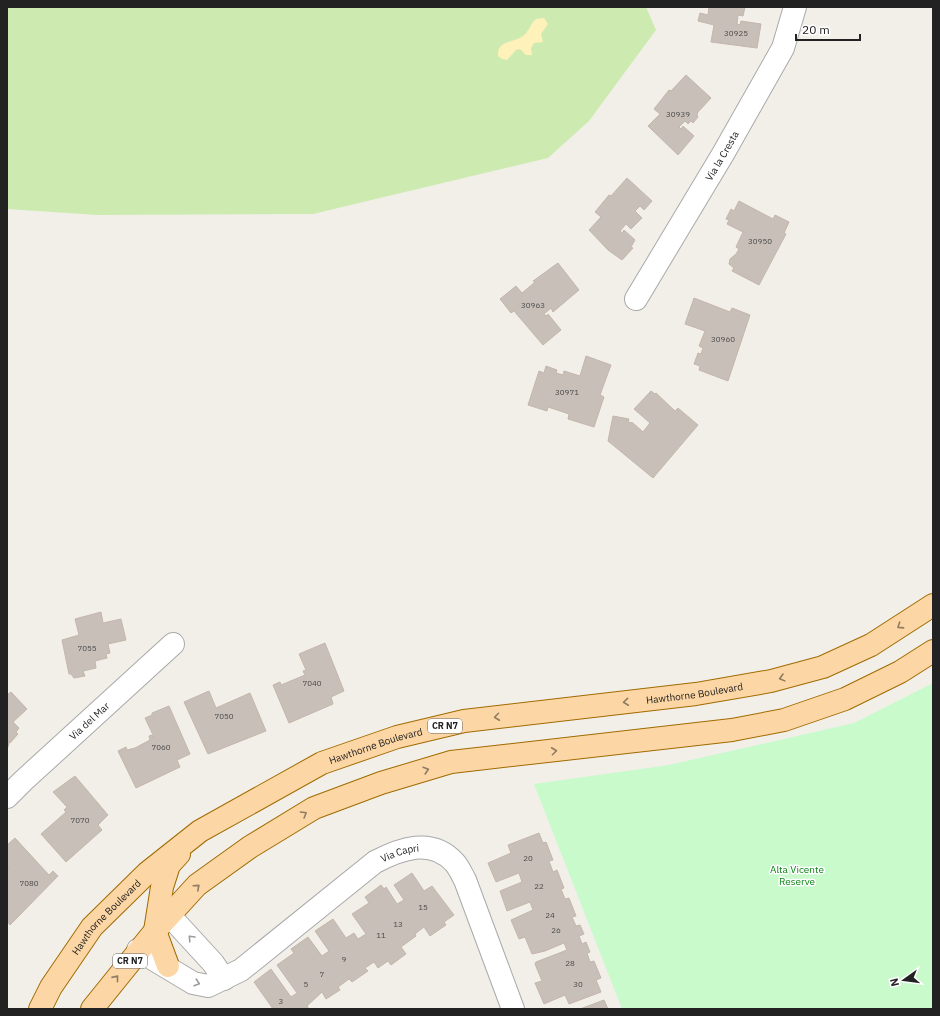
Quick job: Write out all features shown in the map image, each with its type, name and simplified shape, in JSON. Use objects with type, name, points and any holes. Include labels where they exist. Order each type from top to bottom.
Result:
[{"type":"main road","name":"Hawthorne Boulevard","points":[[40,1009],[51,987],[92,927],[147,873],[200,831],[322,763],[397,737],[464,721],[696,694],[771,681],[823,667],[871,645],[933,605]]},
{"type":"main road","name":"CR N7","points":[[92,1009],[138,950],[197,886],[250,847],[314,808],[381,783],[451,762],[732,730],[784,720],[845,699],[900,672],[933,651]]},
{"type":"main road","points":[[168,966],[155,931],[162,887],[169,865],[200,831]]},
{"type":"street","name":"Via la Cresta","points":[[636,299],[723,154],[783,48],[795,7]]},
{"type":"street","name":"Via del Mar","points":[[7,797],[28,775],[172,644]]},
{"type":"street","name":"Via Capri","points":[[138,950],[168,966],[193,983],[208,986],[241,970],[375,862],[397,850],[418,847],[436,849],[454,862],[466,880],[513,1009]]},
{"type":"street","points":[[169,915],[213,963],[224,979]]},
{"type":"green space","points":[[7,7],[646,7],[656,30],[589,121],[548,158],[313,214],[97,215],[7,209]]},
{"type":"green space","name":"Alta Vicente Reserve","points":[[933,683],[933,1009],[622,1009],[534,784],[669,765],[854,723]]},
{"type":"sand","points":[[544,18],[548,24],[541,34],[543,42],[534,43],[531,48],[532,55],[526,55],[520,49],[516,50],[507,60],[498,56],[500,47],[523,36],[536,19]]},
{"type":"building","points":[[709,7],[745,7],[743,16],[738,15],[737,24],[740,25],[741,21],[761,24],[757,48],[711,42],[714,25],[698,21],[700,13],[708,15]]},
{"type":"building","points":[[686,75],[711,98],[698,112],[698,117],[693,123],[691,121],[688,124],[685,121],[679,127],[681,129],[683,126],[694,136],[678,155],[648,126],[660,114],[654,109],[669,90],[671,91]]},
{"type":"building","points":[[627,178],[652,201],[644,210],[640,206],[635,211],[642,218],[631,229],[626,224],[620,231],[622,233],[624,230],[635,240],[631,247],[633,248],[622,260],[608,250],[589,230],[601,217],[595,212],[609,195],[611,196]]},
{"type":"building","points":[[739,201],[773,219],[775,215],[789,222],[784,233],[786,234],[759,285],[732,271],[734,268],[729,264],[730,259],[739,249],[736,247],[743,232],[727,224],[729,220],[726,219],[731,209],[734,211]]},
{"type":"building","points":[[558,263],[579,290],[553,312],[551,308],[544,314],[546,316],[548,314],[561,330],[543,345],[514,311],[511,313],[500,299],[516,286],[522,293],[535,282],[533,281]]},
{"type":"building","points":[[694,298],[730,312],[732,308],[750,315],[728,381],[699,370],[700,366],[694,364],[698,353],[701,354],[703,348],[699,346],[705,331],[685,324]]},
{"type":"building","points":[[586,356],[611,365],[600,395],[604,397],[594,427],[568,419],[569,414],[548,407],[547,411],[528,405],[539,371],[544,373],[546,366],[557,370],[556,373],[563,375],[564,371],[580,376]]},
{"type":"building","points":[[651,391],[655,394],[656,393],[675,411],[678,408],[698,425],[653,478],[608,441],[613,416],[629,419],[628,422],[633,423],[643,432],[650,423],[634,409]]},
{"type":"building","points":[[101,612],[103,623],[121,619],[126,640],[108,644],[110,653],[106,654],[107,658],[95,661],[96,668],[83,671],[85,676],[74,678],[71,674],[69,674],[62,640],[79,635],[75,619]]},
{"type":"building","points":[[325,643],[344,691],[331,697],[333,704],[289,723],[273,685],[280,682],[281,685],[305,675],[303,671],[306,670],[299,654]]},
{"type":"building","points":[[209,691],[216,708],[250,693],[266,731],[208,754],[184,702]]},
{"type":"building","points":[[11,692],[27,709],[13,722],[19,728],[16,732],[18,734],[10,743],[8,740],[9,744],[7,749],[7,695]]},
{"type":"building","points":[[169,706],[190,754],[177,760],[180,767],[136,788],[118,751],[126,747],[127,750],[135,748],[150,740],[149,736],[152,735],[153,738],[154,737],[145,718],[152,715],[152,713]]},
{"type":"building","points":[[75,776],[108,815],[98,825],[102,830],[66,862],[41,834],[66,812],[64,810],[67,807],[53,792]]},
{"type":"building","points":[[539,833],[543,843],[546,842],[553,860],[549,861],[553,872],[557,870],[564,888],[561,889],[565,899],[569,898],[576,916],[572,917],[576,926],[580,925],[584,934],[579,936],[582,944],[586,942],[590,952],[587,953],[590,962],[594,961],[601,978],[596,980],[601,992],[569,1004],[565,995],[544,1004],[535,983],[542,981],[535,964],[536,962],[567,950],[564,943],[545,951],[532,954],[525,937],[519,939],[511,920],[533,910],[530,902],[507,911],[500,891],[522,882],[519,873],[496,882],[488,863],[511,853],[508,845]]},
{"type":"building","points":[[15,838],[49,875],[53,871],[58,876],[10,925],[7,921],[7,870],[9,868],[7,867],[7,845]]},
{"type":"building","points":[[412,873],[424,891],[432,886],[454,915],[444,922],[446,925],[430,936],[424,927],[415,934],[416,936],[401,947],[406,954],[391,965],[388,961],[378,968],[374,962],[365,968],[368,971],[352,982],[349,979],[338,987],[340,990],[326,999],[322,992],[307,1006],[309,1009],[273,1009],[254,982],[271,969],[291,997],[297,993],[277,965],[294,953],[291,949],[308,937],[322,956],[329,951],[315,931],[333,919],[346,938],[354,933],[358,939],[366,934],[352,914],[369,903],[365,897],[381,885],[384,889],[386,887],[397,904],[404,900],[394,885]]},
{"type":"building","points":[[604,1000],[608,1009],[580,1009]]}]
